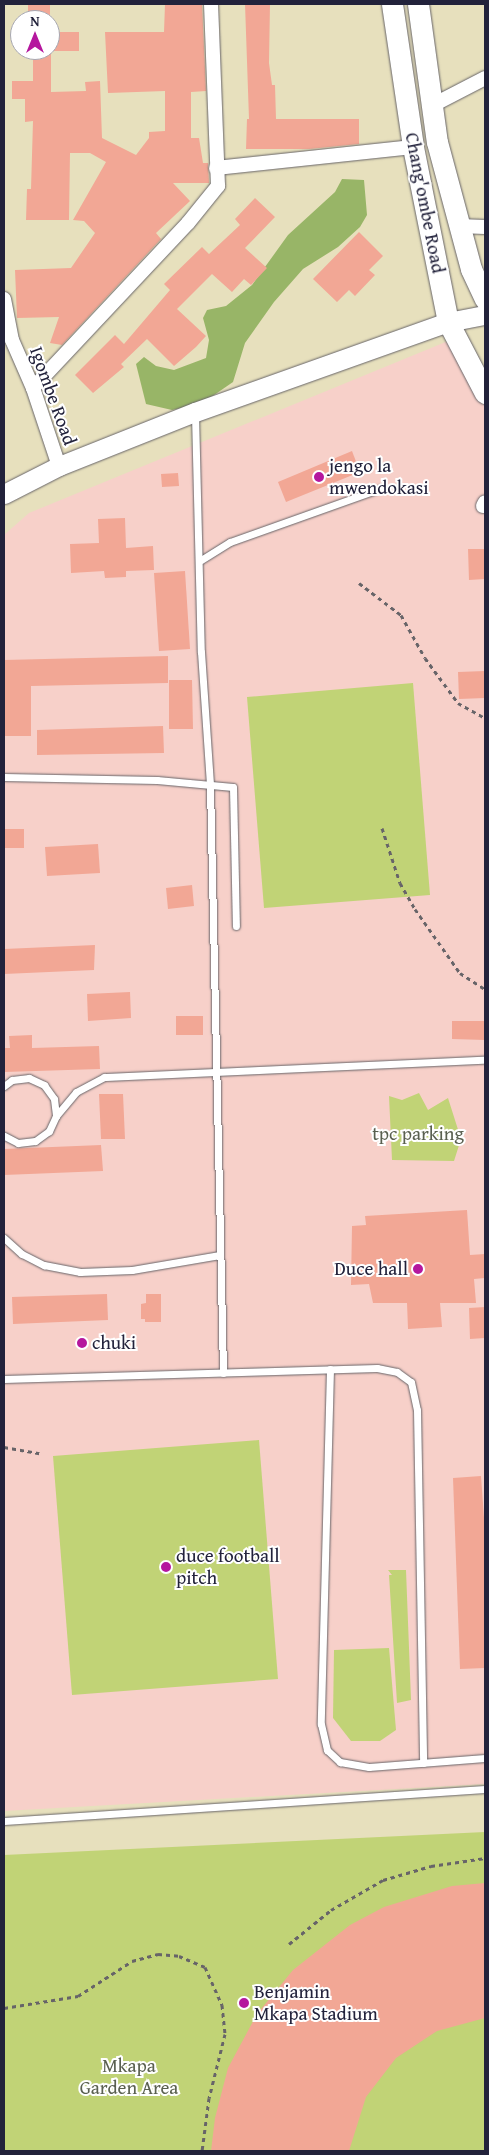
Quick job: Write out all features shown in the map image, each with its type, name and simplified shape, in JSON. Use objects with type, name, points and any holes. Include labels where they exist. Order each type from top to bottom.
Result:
[{"type":"main road","name":"Chang'ombe Road","points":[[392,4],[413,147],[448,322],[485,393]]},
{"type":"main road","name":"Chang'ombe Road","points":[[418,4],[437,142],[471,269],[485,299]]},
{"type":"street","points":[[34,388],[212,197],[218,186],[211,4]]},
{"type":"street","points":[[431,106],[485,78]]},
{"type":"street","points":[[216,168],[413,147]]},
{"type":"street","points":[[459,226],[485,227]]},
{"type":"street","name":"Igombe Road","points":[[4,299],[8,340],[34,388],[59,466]]},
{"type":"street","points":[[4,494],[59,466],[195,412],[448,322],[485,315]]},
{"type":"lane","points":[[195,412],[201,560],[201,652],[210,785],[223,1373]]},
{"type":"lane","points":[[201,560],[230,542],[382,488]]},
{"type":"lane","points":[[4,777],[157,780],[233,787],[236,926]]},
{"type":"lane","points":[[4,1136],[18,1143],[35,1141],[49,1131],[56,1116],[76,1092],[104,1077],[216,1074],[485,1060]]},
{"type":"lane","points":[[4,1086],[12,1080],[29,1078],[44,1085],[54,1099],[56,1116]]},
{"type":"lane","points":[[4,1238],[22,1254],[44,1265],[80,1272],[132,1270],[220,1255]]},
{"type":"lane","points":[[4,1379],[377,1368],[397,1372],[412,1382],[417,1410],[423,1763]]},
{"type":"lane","points":[[330,1369],[323,1733],[327,1750],[340,1762],[369,1767],[485,1758]]},
{"type":"lane","points":[[4,1821],[485,1789]]},
{"type":"path","points":[[359,583],[401,615],[425,658],[458,703],[485,718]]},
{"type":"path","points":[[382,828],[400,883],[415,909],[460,972],[485,989]]},
{"type":"path","points":[[4,1447],[39,1453]]},
{"type":"path","points":[[288,1944],[331,1910],[383,1880],[430,1866],[485,1858]]},
{"type":"path","points":[[4,2008],[78,1996],[132,1960],[158,1954],[195,1960],[205,1967],[222,2005],[225,2034],[209,2098],[202,2151]]},
{"type":"shaded area","points":[[448,341],[485,406],[485,1784],[4,1811],[4,535],[29,513]]},
{"type":"green space","points":[[342,179],[364,180],[367,215],[360,227],[338,247],[303,269],[274,302],[245,343],[233,382],[201,404],[172,410],[146,404],[136,364],[144,357],[156,366],[174,370],[206,358],[209,340],[203,318],[207,310],[226,306],[252,285],[288,235],[335,192]]},
{"type":"green space","points":[[413,683],[430,895],[264,908],[247,697]]},
{"type":"green space","name":"tpc parking","points":[[419,1093],[428,1110],[448,1098],[461,1139],[454,1161],[392,1160],[389,1096],[402,1100]]},
{"type":"green space","name":"duce football pitch","points":[[259,1440],[278,1679],[72,1695],[53,1456]]},
{"type":"green space","points":[[388,1570],[406,1570],[411,1700],[397,1703],[389,1575],[392,1575]]},
{"type":"green space","points":[[389,1648],[396,1730],[380,1741],[351,1741],[333,1718],[334,1650]]},
{"type":"green space","name":"Benjamin Mkapa Stadium","points":[[485,1832],[485,2151],[4,2151],[4,1855]]},
{"type":"building","points":[[28,4],[50,4],[50,10],[28,10]]},
{"type":"building","points":[[165,4],[202,4],[206,91],[191,92],[191,138],[199,138],[203,163],[208,163],[209,183],[173,183],[190,201],[156,233],[161,239],[62,345],[50,343],[59,317],[17,318],[15,270],[71,268],[95,233],[84,221],[73,220],[106,162],[90,153],[70,153],[69,220],[26,220],[27,189],[31,189],[33,121],[25,122],[25,99],[12,99],[12,81],[33,81],[33,60],[51,60],[51,92],[86,91],[85,82],[100,81],[102,138],[136,155],[149,138],[149,132],[165,131],[165,91],[108,93],[105,32],[164,32]]},
{"type":"building","points":[[245,4],[270,4],[269,63],[272,85],[275,85],[276,119],[359,119],[359,144],[309,149],[246,149],[247,119],[249,119]]},
{"type":"building","points":[[60,32],[79,32],[79,51],[60,51]]},
{"type":"building","points":[[255,198],[275,217],[245,248],[267,268],[251,285],[244,279],[232,292],[212,274],[177,309],[206,336],[196,347],[174,366],[147,339],[121,364],[124,367],[93,393],[75,375],[115,335],[124,344],[170,290],[164,284],[202,247],[209,254],[240,225],[235,219]]},
{"type":"building","points":[[359,232],[383,256],[369,270],[375,275],[355,296],[349,290],[337,302],[313,279]]},
{"type":"building","name":"jengo la mwendokasi","points":[[352,451],[360,472],[286,502],[278,482]]},
{"type":"building","points":[[178,473],[179,486],[162,487],[161,474]]},
{"type":"building","points":[[125,518],[126,548],[153,546],[154,570],[126,571],[126,577],[105,578],[104,571],[71,573],[70,544],[99,543],[98,519]]},
{"type":"building","points":[[468,549],[485,549],[485,579],[469,580]]},
{"type":"building","points":[[185,571],[190,649],[159,651],[154,573]]},
{"type":"building","points":[[168,656],[168,683],[31,686],[31,736],[4,736],[4,660]]},
{"type":"building","points":[[485,671],[485,698],[459,699],[458,672]]},
{"type":"building","points":[[169,680],[192,680],[193,729],[169,729]]},
{"type":"building","points":[[163,726],[164,753],[37,755],[37,730]]},
{"type":"building","points":[[4,829],[24,829],[24,848],[4,848]]},
{"type":"building","points":[[98,844],[100,873],[47,876],[45,847]]},
{"type":"building","points":[[192,885],[194,906],[168,909],[166,888]]},
{"type":"building","points":[[95,945],[94,970],[4,974],[4,949]]},
{"type":"building","points":[[130,992],[131,1018],[88,1021],[87,994]]},
{"type":"building","points":[[176,1016],[203,1016],[203,1035],[176,1035]]},
{"type":"building","points":[[452,1021],[485,1021],[485,1040],[452,1039]]},
{"type":"building","points":[[32,1035],[32,1048],[99,1046],[100,1069],[4,1072],[4,1048],[10,1048],[9,1036]]},
{"type":"building","points":[[99,1094],[123,1094],[125,1139],[101,1139]]},
{"type":"building","points":[[101,1145],[103,1171],[4,1175],[4,1149]]},
{"type":"building","name":"Duce hall","points":[[467,1210],[470,1255],[485,1254],[485,1278],[474,1279],[476,1303],[440,1303],[442,1327],[408,1329],[407,1303],[373,1303],[369,1284],[351,1285],[352,1226],[366,1225],[365,1216]]},
{"type":"building","points":[[107,1294],[108,1320],[13,1324],[12,1297]]},
{"type":"building","points":[[146,1294],[161,1294],[161,1322],[145,1322],[145,1319],[141,1319],[141,1304],[146,1303]]},
{"type":"building","points":[[485,1307],[485,1338],[470,1339],[469,1308]]},
{"type":"building","points":[[481,1476],[485,1532],[485,1668],[460,1669],[453,1478]]},
{"type":"building","points":[[485,1883],[485,2018],[437,2031],[396,2058],[366,2097],[349,2151],[211,2151],[215,2118],[228,2068],[257,2014],[293,1970],[350,1925],[384,1907],[452,1886]]},
{"type":"place","name":"jengo la mwendokasi","points":[[319,477]]},
{"type":"place","name":"Duce hall","points":[[418,1269]]},
{"type":"place","name":"chuki","points":[[82,1343]]},
{"type":"place","name":"duce football pitch","points":[[166,1567]]},
{"type":"place","name":"Benjamin Mkapa Stadium","points":[[244,2003]]},
{"type":"park label","name":"Mkapa Garden Area","points":[[129,2077]]}]
